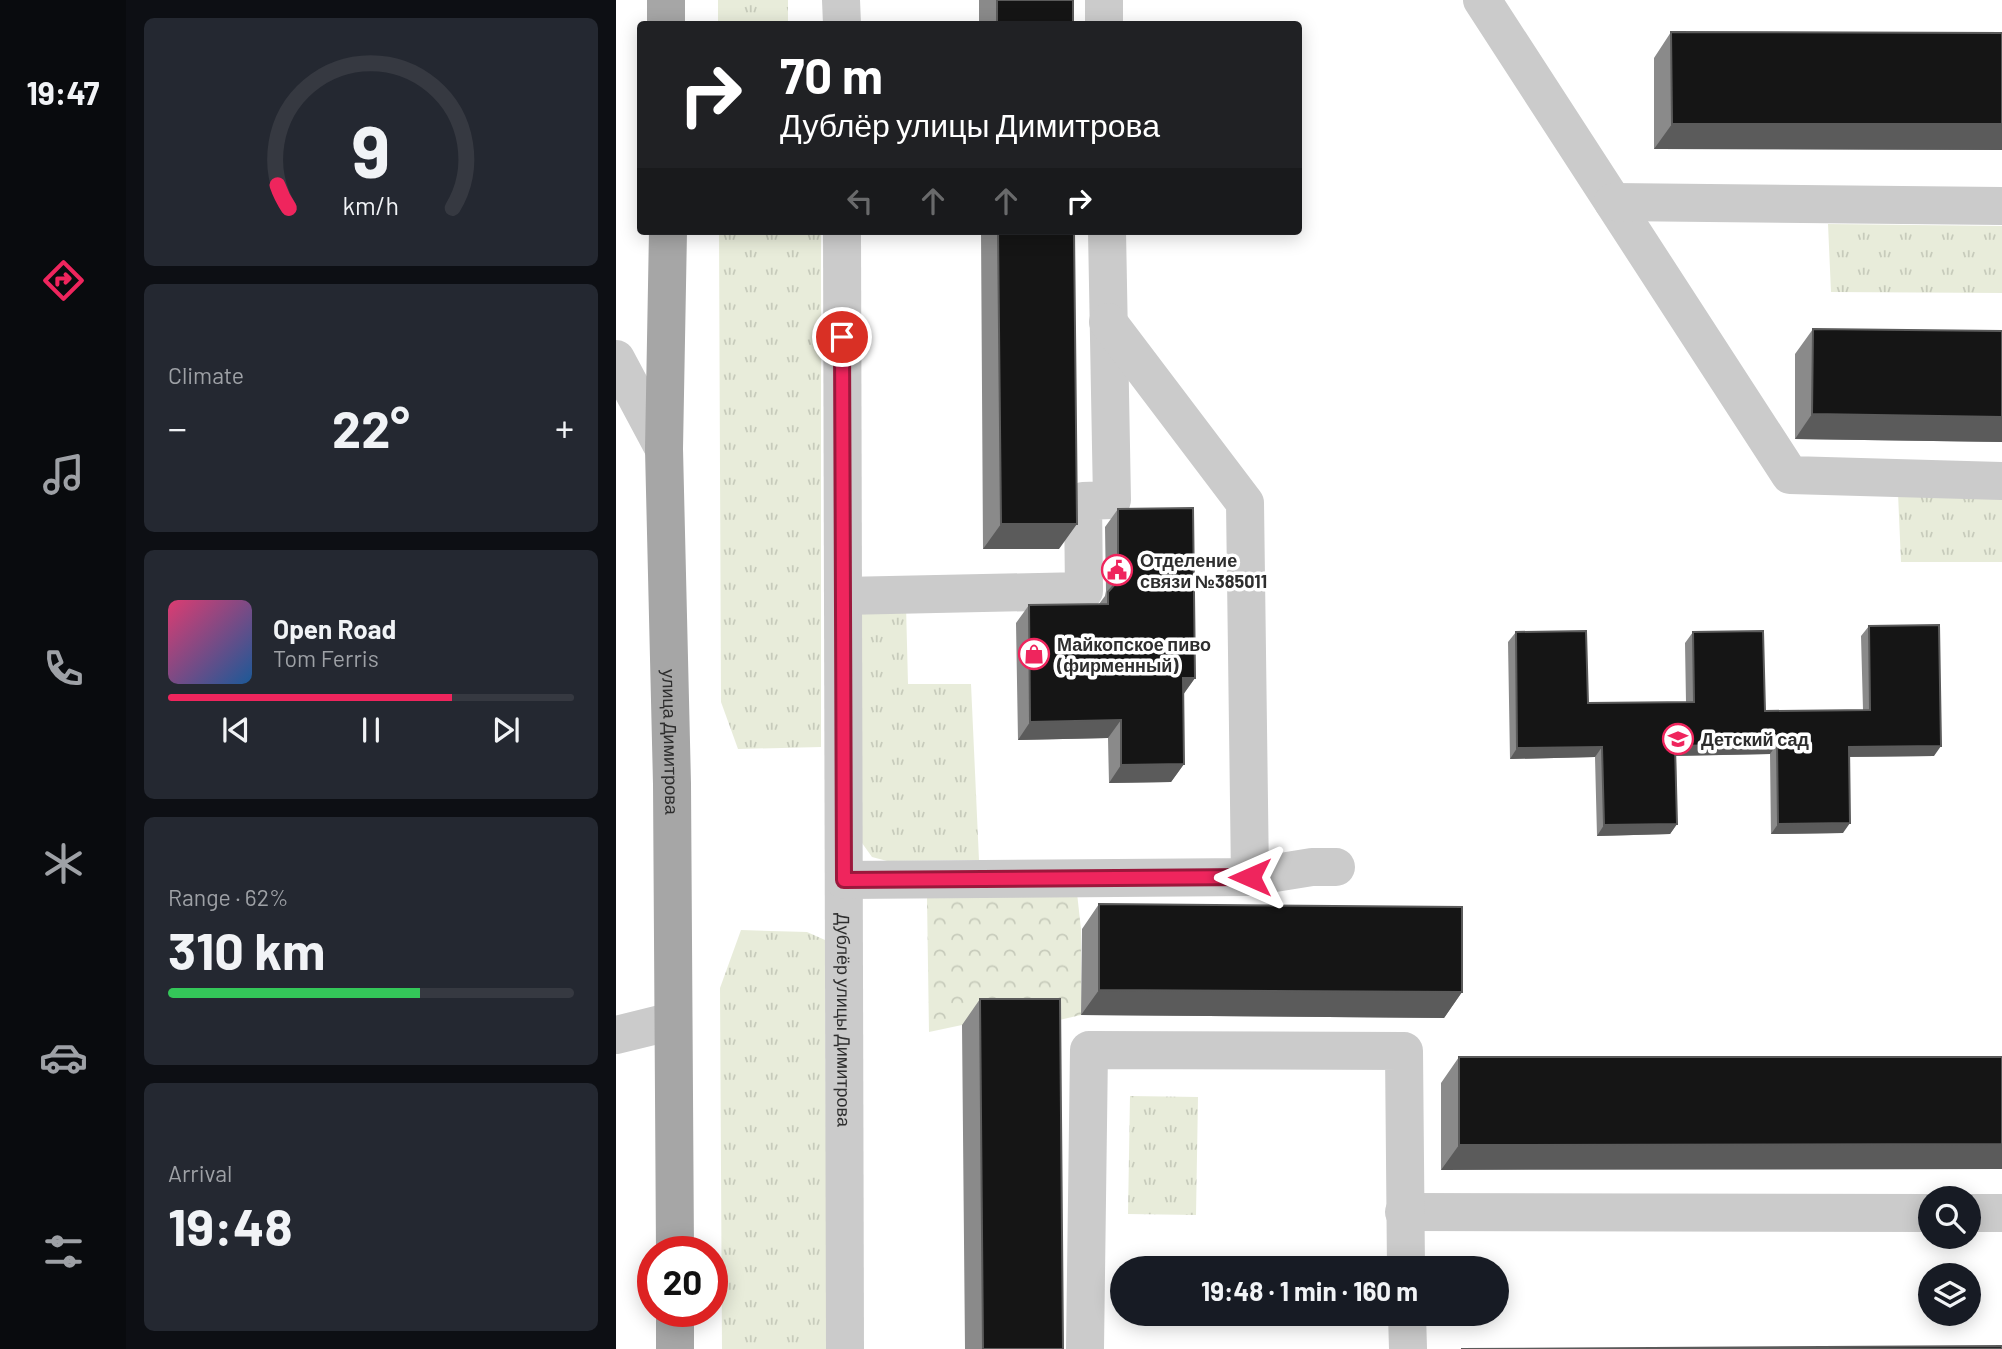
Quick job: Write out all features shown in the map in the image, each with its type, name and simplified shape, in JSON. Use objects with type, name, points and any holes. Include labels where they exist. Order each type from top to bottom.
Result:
[{"type":"main road","points":[[666,0],[666,21]]},
{"type":"main road","name":"улица Димитрова","points":[[668,235],[664,449],[675,1236]]},
{"type":"main road","points":[[675,1327],[675,1349]]},
{"type":"street","points":[[841,0],[842,21]]},
{"type":"street","points":[[1104,0],[1104,21]]},
{"type":"street","points":[[1482,0],[1790,475],[2002,481]]},
{"type":"street","points":[[1612,202],[2002,206]]},
{"type":"street","name":"Дублёр улицы Димитрова","points":[[842,235],[845,1349]]},
{"type":"street","points":[[843,596],[1084,591],[1083,501],[1112,500],[1107,235]]},
{"type":"street","points":[[1108,322],[1245,503],[1250,877]]},
{"type":"street","points":[[616,359],[664,449]]},
{"type":"street","points":[[844,880],[1250,877],[1312,867],[1336,867]]},
{"type":"street","points":[[616,1035],[673,1021]]},
{"type":"street","points":[[1085,1349],[1089,1050],[1404,1051],[1406,1256]]},
{"type":"street","points":[[1404,1213],[1918,1213]]},
{"type":"street","points":[[1981,1213],[2002,1213]]},
{"type":"street","points":[[1407,1326],[1408,1349]]},
{"type":"green space","points":[[718,0],[788,0],[788,21],[718,21]]},
{"type":"green space","points":[[1828,224],[2002,226],[2002,293],[1831,292]]},
{"type":"green space","points":[[719,235],[821,235],[821,747],[738,749],[721,702]]},
{"type":"green space","points":[[1898,493],[2002,494],[2002,562],[1901,562]]},
{"type":"green space","points":[[906,605],[908,684],[971,684],[979,860],[887,861],[872,857],[862,843],[861,608]]},
{"type":"green space","points":[[1077,893],[1081,929],[1081,1015],[1042,1024],[962,1025],[929,1032],[927,898]]},
{"type":"green space","points":[[741,930],[807,932],[825,940],[827,1349],[722,1349],[722,1327],[728,1327],[728,1236],[721,1236],[720,988]]},
{"type":"green space","points":[[1130,1096],[1198,1097],[1196,1215],[1128,1214]]},
{"type":"building","points":[[997,0],[1073,0],[1073,21],[997,21]]},
{"type":"building","points":[[1671,32],[2002,33],[2002,124],[1672,124]]},
{"type":"building","points":[[998,235],[1074,235],[1077,524],[1001,524]]},
{"type":"building","points":[[1813,329],[2002,331],[2002,417],[1812,414]]},
{"type":"building","points":[[1193,508],[1195,678],[1183,678],[1184,764],[1121,765],[1121,720],[1030,722],[1029,605],[1108,604],[1108,592],[1116,583],[1118,573],[1118,509]]},
{"type":"building","points":[[1939,625],[1941,746],[1849,747],[1850,823],[1778,824],[1777,744],[1675,746],[1677,824],[1604,825],[1602,747],[1517,748],[1516,632],[1586,631],[1588,703],[1694,702],[1693,632],[1763,631],[1765,711],[1870,710],[1869,626]]},
{"type":"building","points":[[1099,904],[1462,907],[1462,992],[1099,990]]},
{"type":"building","points":[[980,999],[1060,999],[1063,1349],[983,1349]]},
{"type":"building","points":[[1459,1057],[2002,1057],[2002,1144],[1459,1145]]},
{"type":"building","points":[[2002,1346],[2002,1349],[1461,1349]]},
{"type":"place","name":"Отделение связи №385011","points":[[1117,570]]},
{"type":"place","name":"Майкопское пиво (фирменный)","points":[[1034,654]]},
{"type":"place","name":"Детский сад","points":[[1678,739]]},
{"type":"route","points":[[842,337],[844,880],[1250,877]]}]
